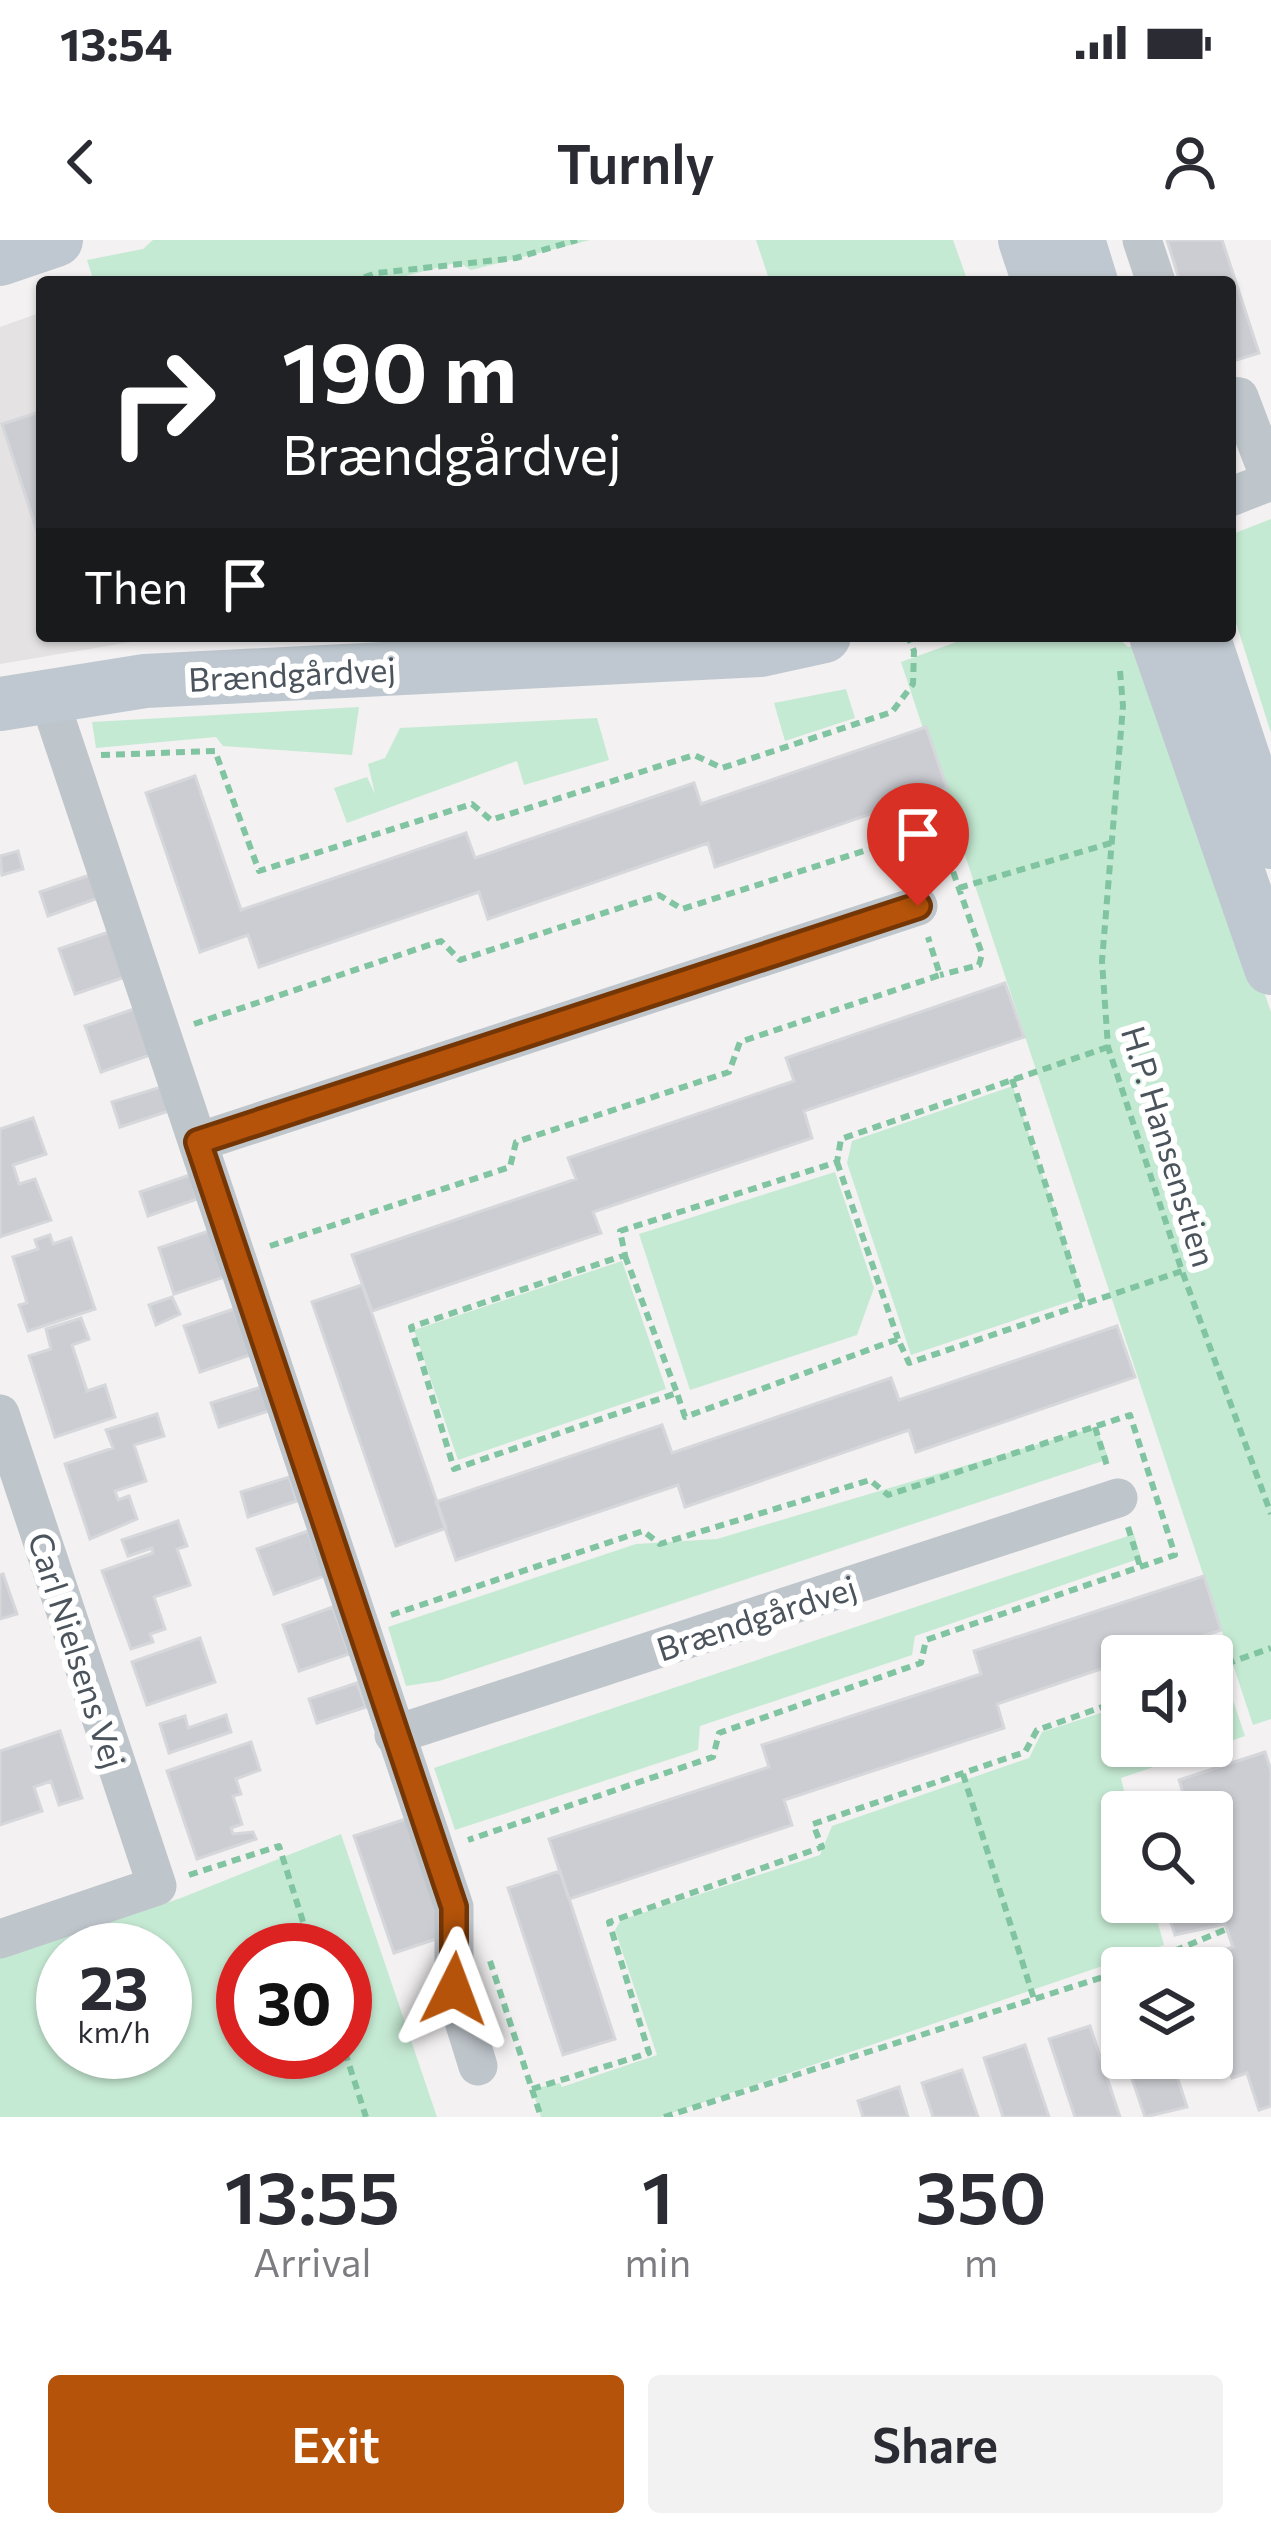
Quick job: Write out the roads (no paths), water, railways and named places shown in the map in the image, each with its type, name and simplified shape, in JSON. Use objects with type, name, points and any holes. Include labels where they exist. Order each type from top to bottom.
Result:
[{"type":"street","points":[[0,259],[56,240]]},
{"type":"street","points":[[1025,240],[1037,276]]},
{"type":"street","points":[[1078,240],[1089,276]]},
{"type":"street","points":[[1142,240],[1154,276]]},
{"type":"street","points":[[1236,397],[1271,481],[1236,494]]},
{"type":"street","name":"Brændgårdvej","points":[[478,2066],[454,1989],[454,1907],[69,756],[24,699],[145,681],[760,650],[797,642]]},
{"type":"street","points":[[1205,642],[1271,842]]},
{"type":"street","points":[[1138,652],[1271,968]]},
{"type":"street","points":[[198,1142],[918,906]]},
{"type":"street","name":"Carl Nielsens Vej","points":[[0,1414],[157,1886],[0,1939]]},
{"type":"street","name":"Brændgårdvej","points":[[394,1735],[1118,1498]]}]
